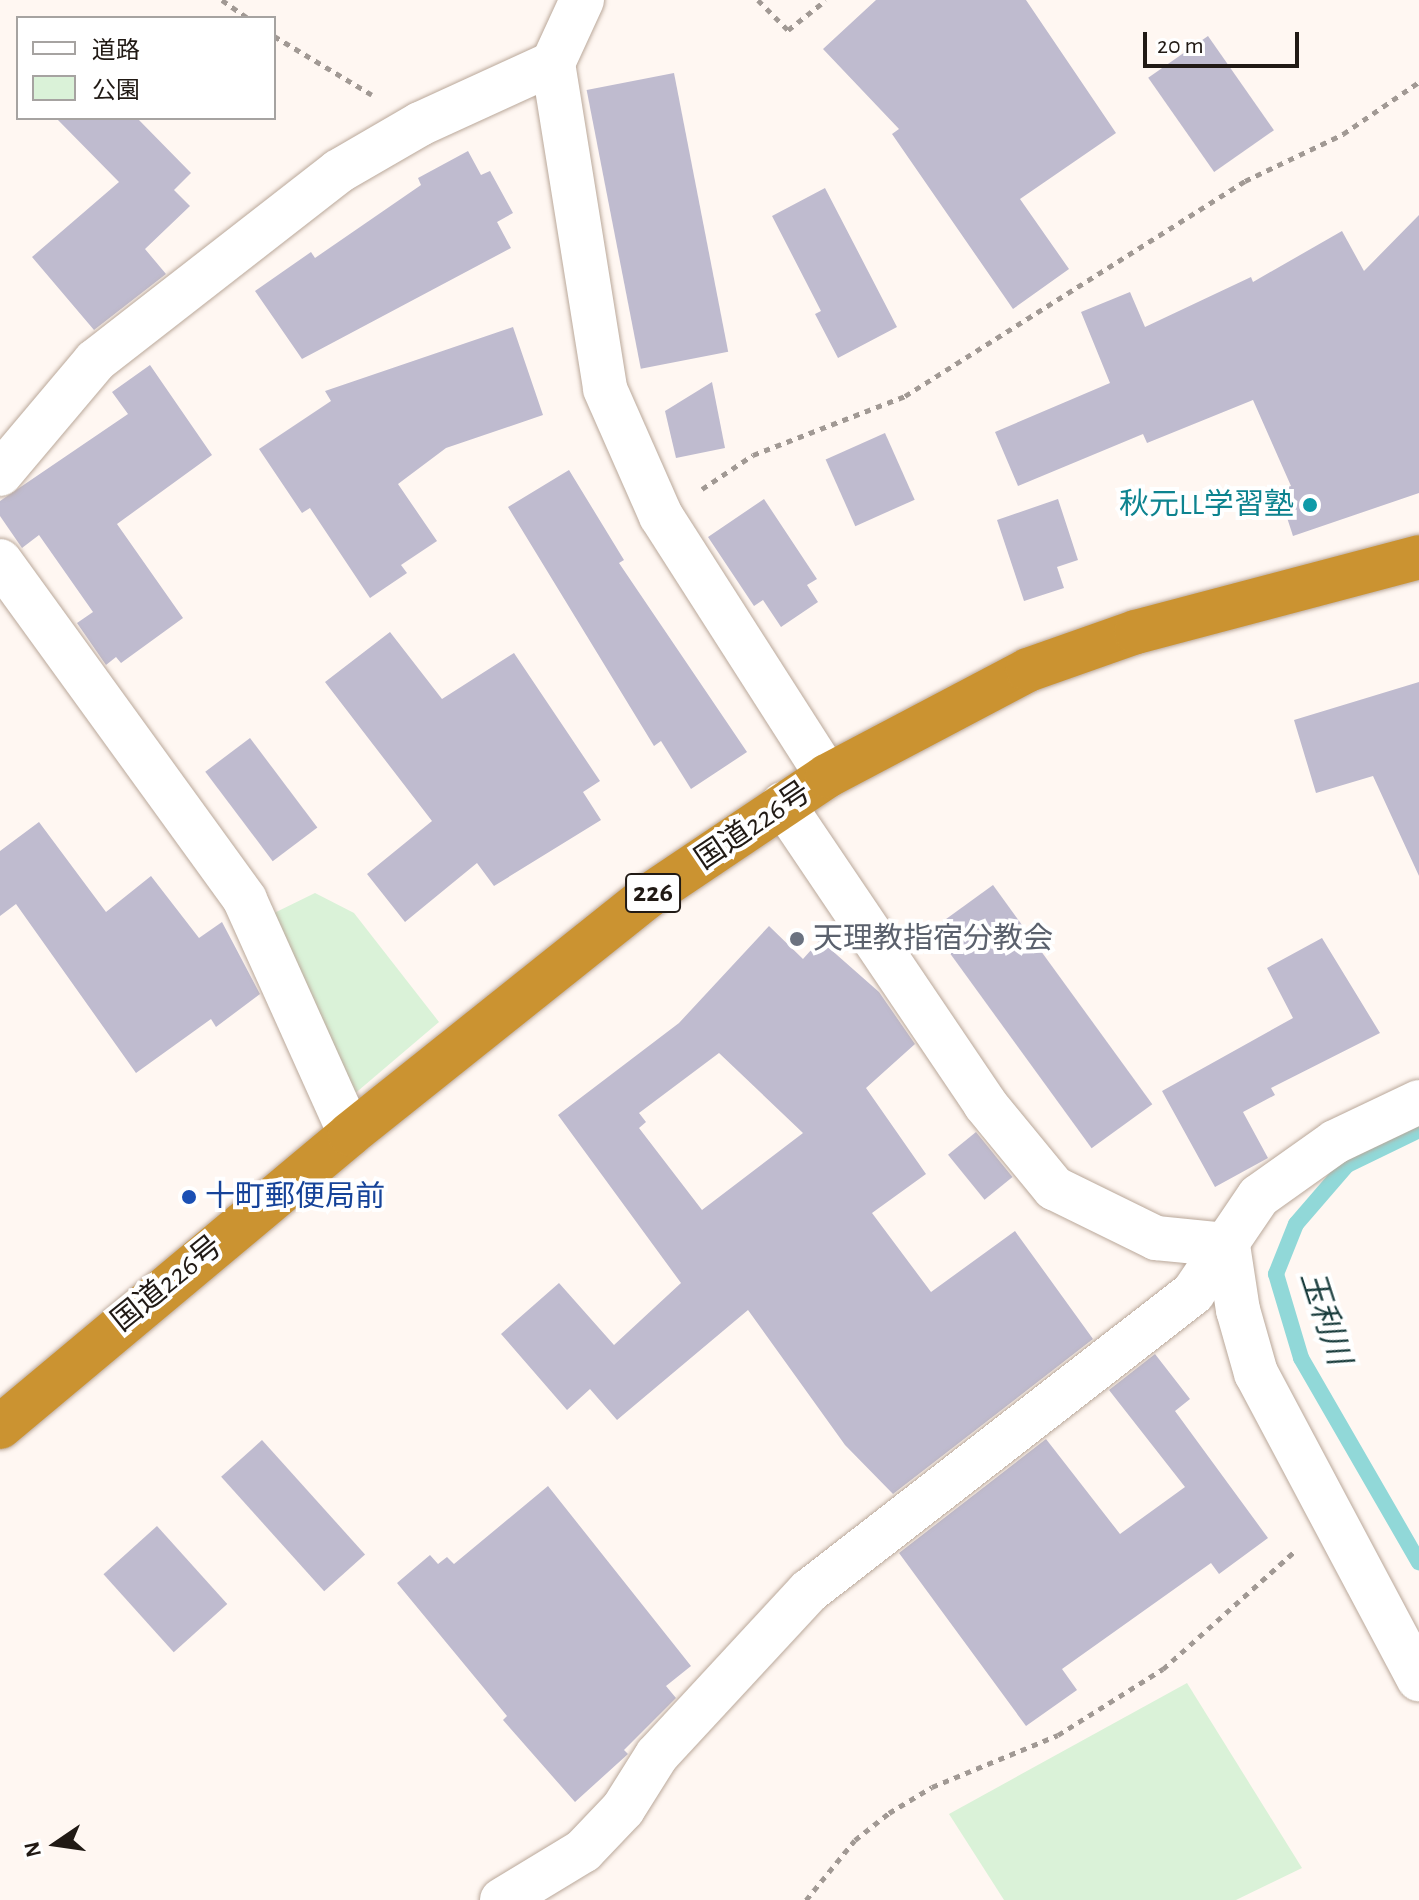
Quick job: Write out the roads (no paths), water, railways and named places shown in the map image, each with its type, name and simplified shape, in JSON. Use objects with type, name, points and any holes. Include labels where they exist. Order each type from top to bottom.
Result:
[{"type":"highway","name":"国道226号","points":[[0,1427],[350,1134],[647,897],[827,776],[1028,670],[1136,632],[1419,557]]},
{"type":"street","points":[[582,0],[553,63],[605,389],[661,516],[827,776]]},
{"type":"street","points":[[0,474],[95,361],[339,171],[420,124],[553,63]]},
{"type":"street","points":[[0,561],[245,900],[350,1134]]},
{"type":"street","points":[[783,804],[985,1104],[1054,1188],[1156,1238],[1228,1245]]},
{"type":"street","points":[[502,1900],[583,1851],[623,1809],[657,1755],[809,1591],[1193,1293],[1259,1196],[1335,1142],[1419,1102]]},
{"type":"street","points":[[1228,1245],[1238,1310],[1256,1373],[1419,1679]]},
{"type":"waterway","name":"玉利川","points":[[1419,1130],[1347,1165],[1296,1224],[1276,1274],[1301,1358],[1419,1562]]},
{"type":"place","name":"秋元LL学習塾","points":[[1310,505]]},
{"type":"place","name":"天理教指宿分教会","points":[[797,939]]},
{"type":"place","name":"十町郵便局前","points":[[189,1197]]}]
